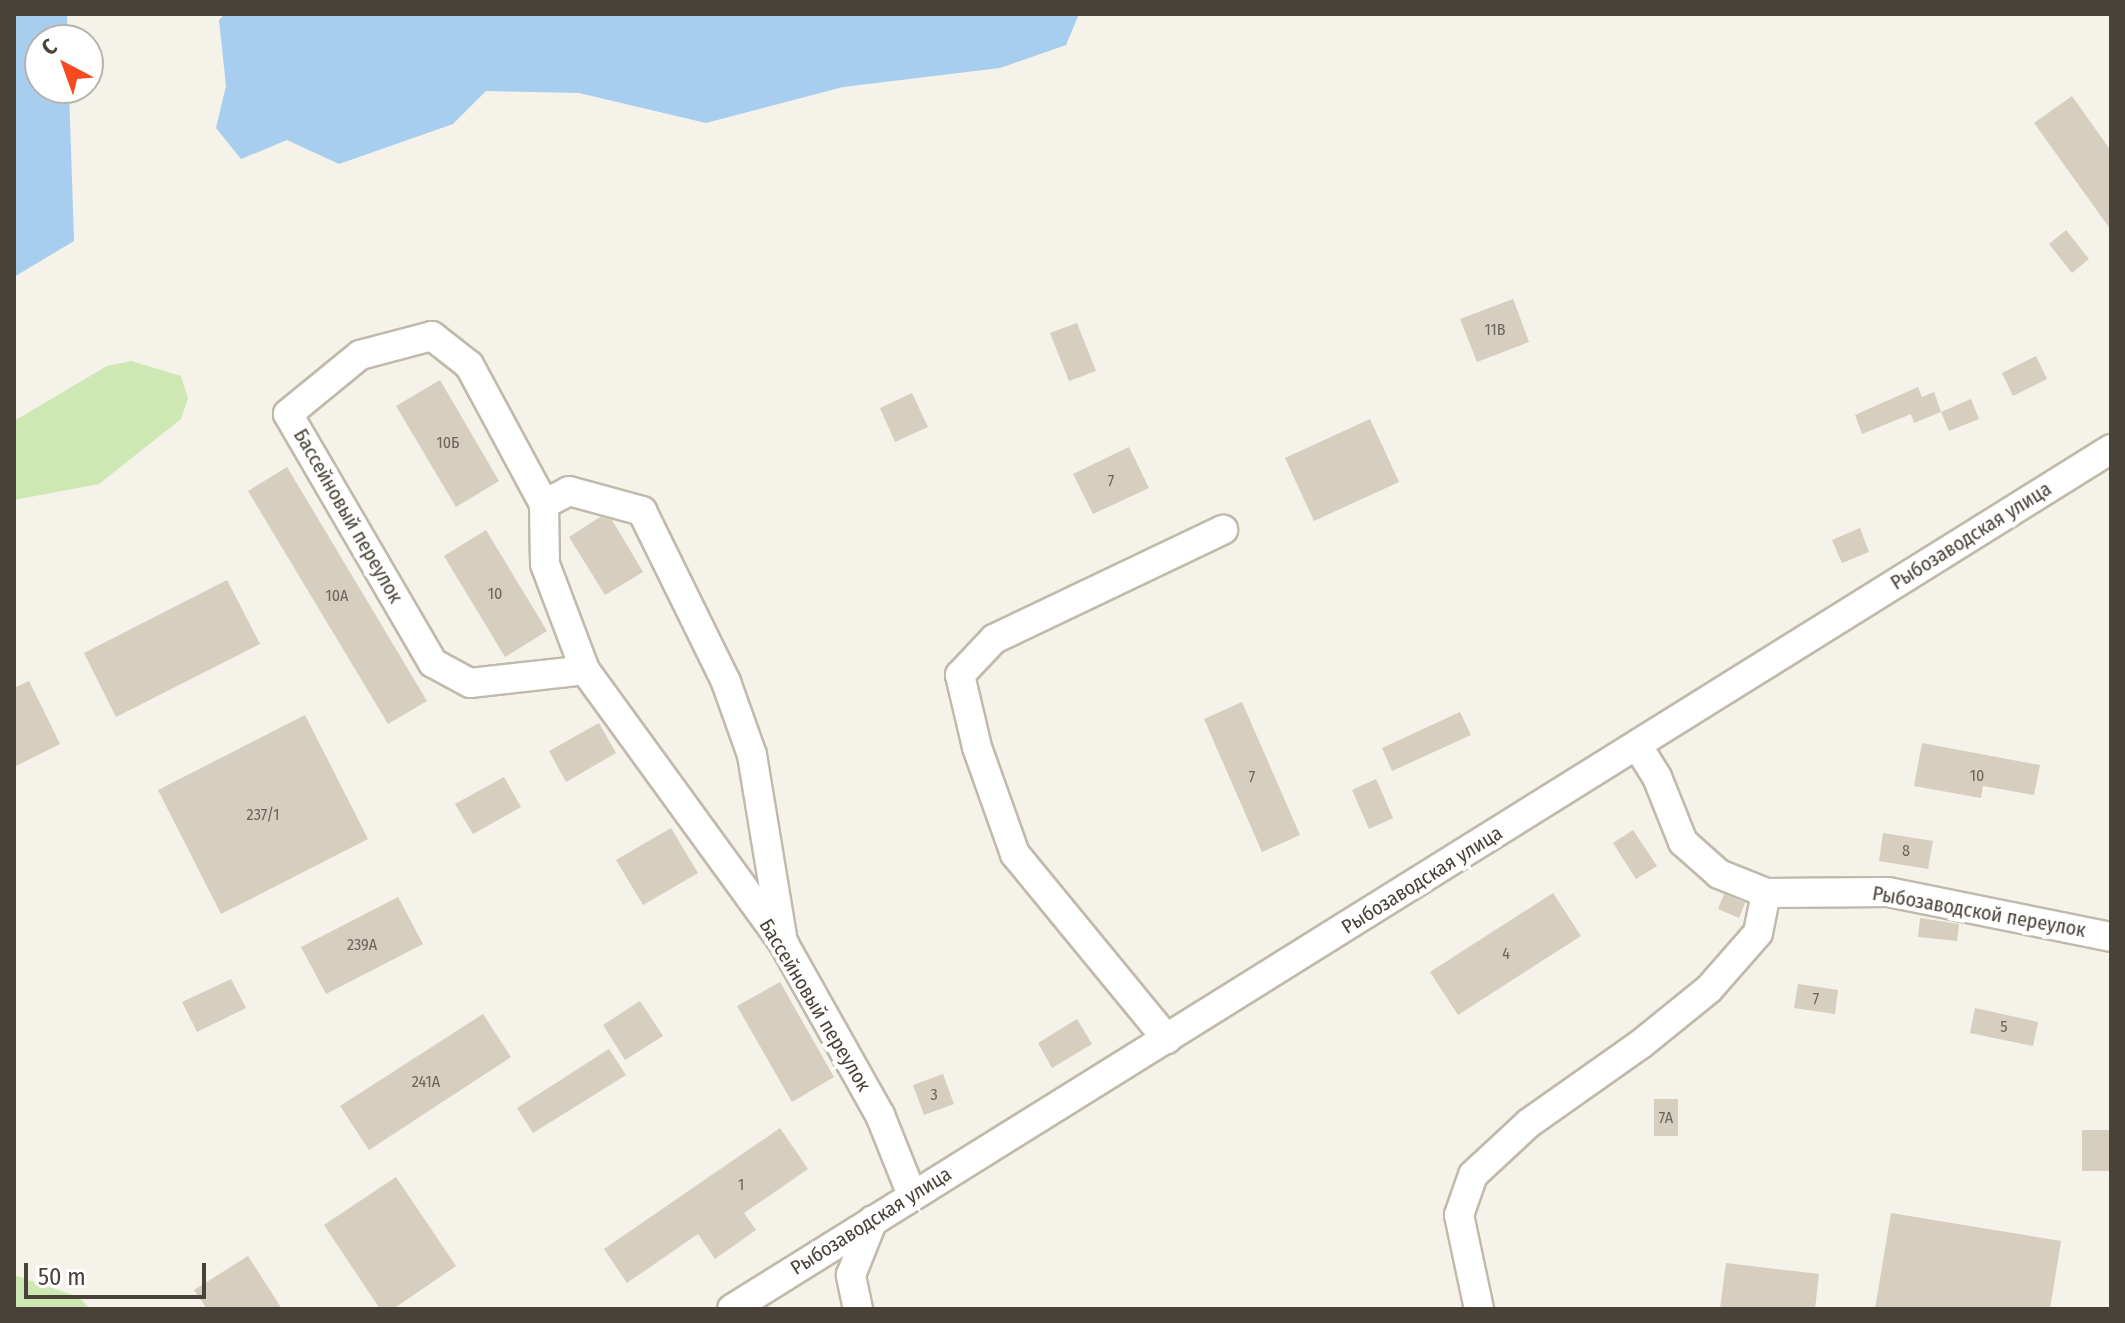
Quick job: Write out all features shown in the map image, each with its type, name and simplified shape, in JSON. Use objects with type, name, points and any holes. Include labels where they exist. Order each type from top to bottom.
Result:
[{"type":"street","name":"Бассейновый переулок","points":[[585,670],[470,683],[433,663],[288,414],[360,355],[432,336],[469,365],[544,504],[545,564],[585,670],[784,944],[880,1115],[912,1195]]},
{"type":"street","name":"Рыбозаводская улица","points":[[732,1309],[2111,449]]},
{"type":"street","points":[[544,504],[569,491],[642,511],[726,682],[752,755],[784,944]]},
{"type":"street","points":[[1167,1039],[1015,854],[977,747],[960,675],[994,639],[1223,530]]},
{"type":"street","name":"Рыбозаводской переулок","points":[[1637,745],[1657,777],[1683,842],[1719,874],[1766,893],[1888,892],[2111,937]]},
{"type":"street","points":[[1479,1309],[1459,1215],[1473,1175],[1529,1123],[1641,1044],[1709,989],[1758,933],[1766,893]]},
{"type":"street","points":[[858,1309],[851,1275],[873,1220]]},
{"type":"green space","points":[[131,361],[181,376],[188,398],[181,419],[99,484],[14,500],[14,421],[107,366]]},
{"type":"green space","points":[[14,1275],[79,1297],[90,1309],[14,1309]]},
{"type":"water","points":[[14,14],[67,14],[67,24],[24,24],[24,104],[70,104],[74,241],[14,277]]},
{"type":"water","points":[[225,14],[1079,14],[1066,45],[1000,68],[843,87],[706,123],[579,93],[486,91],[453,124],[339,164],[287,140],[241,159],[216,128],[226,86],[219,20]]},
{"type":"building","points":[[2072,96],[2111,151],[2111,230],[2034,123]]},
{"type":"building","points":[[2066,230],[2089,259],[2072,273],[2049,244]]},
{"type":"building","points":[[1513,299],[1529,342],[1477,362],[1460,319]]},
{"type":"building","points":[[1077,323],[1096,371],[1069,381],[1050,333]]},
{"type":"building","points":[[2036,356],[2047,379],[2013,396],[2002,373]]},
{"type":"building","points":[[440,380],[499,481],[456,507],[396,406]]},
{"type":"building","points":[[1918,387],[1922,397],[1934,392],[1941,412],[1914,423],[1911,414],[1862,434],[1855,415]]},
{"type":"building","points":[[912,393],[928,427],[895,442],[880,408]]},
{"type":"building","points":[[1971,399],[1979,419],[1949,431],[1941,412]]},
{"type":"building","points":[[1370,419],[1399,482],[1314,521],[1285,458]]},
{"type":"building","points":[[1129,447],[1149,488],[1093,514],[1073,474]]},
{"type":"building","points":[[287,467],[427,701],[388,724],[248,491]]},
{"type":"building","points":[[600,517],[612,520],[643,572],[605,595],[569,537]]},
{"type":"building","points":[[1860,528],[1869,552],[1842,563],[1832,540]]},
{"type":"building","points":[[486,530],[547,631],[505,657],[444,556]]},
{"type":"building","points":[[227,580],[260,644],[116,717],[84,653]]},
{"type":"building","points":[[29,681],[60,744],[14,767],[14,688]]},
{"type":"building","points":[[1242,702],[1300,835],[1262,852],[1204,719]]},
{"type":"building","points":[[1460,712],[1471,735],[1392,771],[1382,748]]},
{"type":"building","points":[[305,715],[368,839],[221,914],[158,790]]},
{"type":"building","points":[[599,723],[616,753],[566,782],[549,751]]},
{"type":"building","points":[[1922,743],[2040,765],[2034,795],[1983,786],[1981,798],[1914,786]]},
{"type":"building","points":[[504,777],[521,807],[473,834],[455,804]]},
{"type":"building","points":[[1376,779],[1393,818],[1369,829],[1352,790]]},
{"type":"building","points":[[671,828],[698,873],[643,905],[616,860]]},
{"type":"building","points":[[1633,830],[1657,866],[1636,879],[1613,843]]},
{"type":"building","points":[[1883,833],[1933,841],[1928,869],[1879,861]]},
{"type":"building","points":[[1553,893],[1581,936],[1458,1015],[1430,972]]},
{"type":"building","points":[[1724,894],[1745,903],[1739,918],[1718,909]]},
{"type":"building","points":[[398,897],[423,944],[326,994],[301,947]]},
{"type":"building","points":[[1920,918],[1959,924],[1957,941],[1918,937]]},
{"type":"building","points":[[231,979],[246,1008],[197,1032],[182,1002]]},
{"type":"building","points":[[780,982],[834,1077],[792,1102],[737,1006]]},
{"type":"building","points":[[1798,984],[1838,990],[1835,1014],[1794,1008]]},
{"type":"building","points":[[640,1001],[663,1036],[625,1060],[603,1025]]},
{"type":"building","points":[[1975,1008],[2038,1022],[2033,1046],[1970,1033]]},
{"type":"building","points":[[483,1014],[511,1057],[369,1150],[340,1106]]},
{"type":"building","points":[[1077,1019],[1092,1044],[1052,1068],[1038,1043]]},
{"type":"building","points":[[609,1049],[626,1075],[533,1133],[517,1108]]},
{"type":"building","points":[[943,1074],[954,1104],[924,1115],[913,1085]]},
{"type":"building","points":[[1654,1099],[1678,1099],[1678,1136],[1654,1136]]},
{"type":"building","points":[[780,1128],[808,1169],[744,1213],[756,1230],[715,1259],[698,1234],[627,1283],[604,1249]]},
{"type":"building","points":[[2082,1130],[2111,1130],[2111,1171],[2082,1171]]},
{"type":"building","points":[[396,1177],[456,1266],[393,1309],[380,1309],[324,1225]]},
{"type":"building","points":[[1891,1213],[2061,1241],[2050,1309],[1875,1309]]},
{"type":"building","points":[[248,1256],[282,1309],[207,1309],[194,1290]]},
{"type":"building","points":[[1726,1263],[1819,1274],[1815,1309],[1720,1309]]}]
